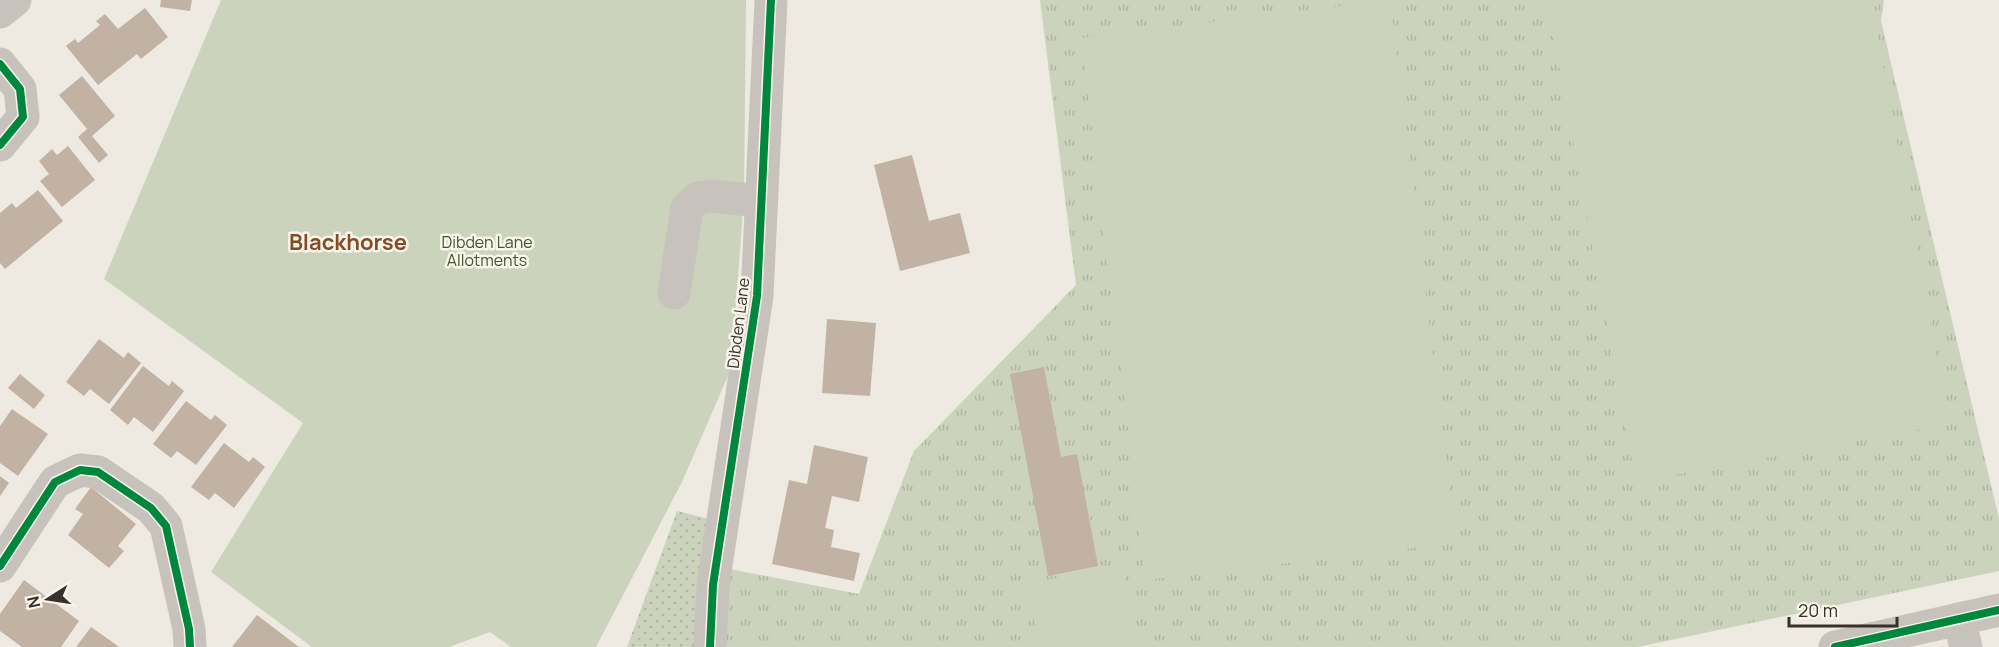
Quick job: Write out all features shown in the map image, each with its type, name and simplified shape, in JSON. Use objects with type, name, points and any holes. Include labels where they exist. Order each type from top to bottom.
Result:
[{"type":"street","points":[[0,12],[15,0]]},
{"type":"street","name":"Dibden Lane","points":[[710,647],[713,585],[757,296],[771,0]]},
{"type":"street","points":[[0,64],[20,89],[23,117],[0,145]]},
{"type":"street","points":[[674,293],[687,208],[698,198],[711,196],[760,201]]},
{"type":"street","points":[[0,566],[55,482],[80,470],[98,472],[151,508],[166,526],[189,629],[190,647]]},
{"type":"street","points":[[1835,647],[1962,633],[1999,610]]},
{"type":"green space","name":"Dibden Lane Allotments","points":[[221,0],[746,0],[744,198],[731,369],[682,482],[596,647],[511,647],[490,632],[449,647],[312,647],[211,572],[303,423],[104,279]]},
{"type":"green space","points":[[1040,0],[1884,0],[1881,21],[1999,519],[1999,571],[1638,647],[724,647],[729,569],[859,594],[914,451],[1076,285]]},
{"type":"green space","points":[[1390,0],[1456,543],[1146,580],[1081,38]]},
{"type":"green space","points":[[1547,0],[1871,0],[1949,424],[1636,482]]},
{"type":"green space","points":[[677,511],[713,520],[702,647],[627,647]]},
{"type":"green space","points":[[1123,565],[1140,647],[1040,647],[1027,584]]},
{"type":"building","points":[[161,0],[192,0],[190,11],[160,7]]},
{"type":"building","points":[[145,8],[168,37],[141,59],[137,54],[98,85],[66,46],[75,39],[78,43],[100,25],[96,21],[105,14],[118,29]]},
{"type":"building","points":[[82,76],[115,116],[92,136],[108,155],[99,163],[78,137],[87,129],[59,95]]},
{"type":"building","points":[[68,146],[95,180],[62,207],[40,181],[49,174],[39,161],[52,149],[57,155]]},
{"type":"building","points":[[912,155],[929,221],[960,213],[970,253],[900,271],[874,165]]},
{"type":"building","points":[[38,190],[63,221],[5,269],[0,263],[0,213],[12,203],[16,208]]},
{"type":"building","points":[[827,319],[876,323],[870,396],[822,393]]},
{"type":"building","points":[[99,339],[124,358],[128,352],[141,363],[109,404],[90,389],[84,396],[66,382]]},
{"type":"building","points":[[143,366],[169,386],[172,381],[184,391],[153,432],[134,417],[128,425],[110,410]]},
{"type":"building","points":[[1044,367],[1061,457],[1077,454],[1098,566],[1048,576],[1010,374]]},
{"type":"building","points":[[20,374],[45,395],[34,409],[8,388]]},
{"type":"building","points":[[186,401],[211,420],[215,415],[227,425],[196,465],[177,451],[171,458],[153,444]]},
{"type":"building","points":[[12,409],[48,434],[18,476],[0,463],[0,426]]},
{"type":"building","points":[[224,443],[249,462],[253,457],[265,467],[234,508],[215,493],[209,500],[191,487]]},
{"type":"building","points":[[814,445],[868,457],[859,502],[832,496],[825,528],[834,530],[831,547],[860,553],[854,581],[772,564],[789,480],[807,484]]},
{"type":"building","points":[[0,476],[9,483],[0,496]]},
{"type":"building","points":[[91,487],[136,524],[118,546],[124,551],[109,568],[68,535],[83,514],[75,509]]},
{"type":"building","points":[[24,580],[79,621],[61,647],[22,647],[0,631],[0,614]]},
{"type":"building","points":[[257,615],[299,647],[232,647]]},
{"type":"building","points":[[91,627],[111,641],[119,647],[76,647]]},
{"type":"cycle path","points":[[710,647],[713,585],[757,296],[771,0]]},
{"type":"cycle path","points":[[0,64],[20,89],[23,117],[0,145]]},
{"type":"cycle path","points":[[0,566],[55,482],[80,470],[98,472],[151,508],[166,526],[189,629],[190,647]]},
{"type":"cycle path","points":[[1835,647],[1999,610]]},
{"type":"district","name":"Blackhorse","points":[[348,242]]}]
